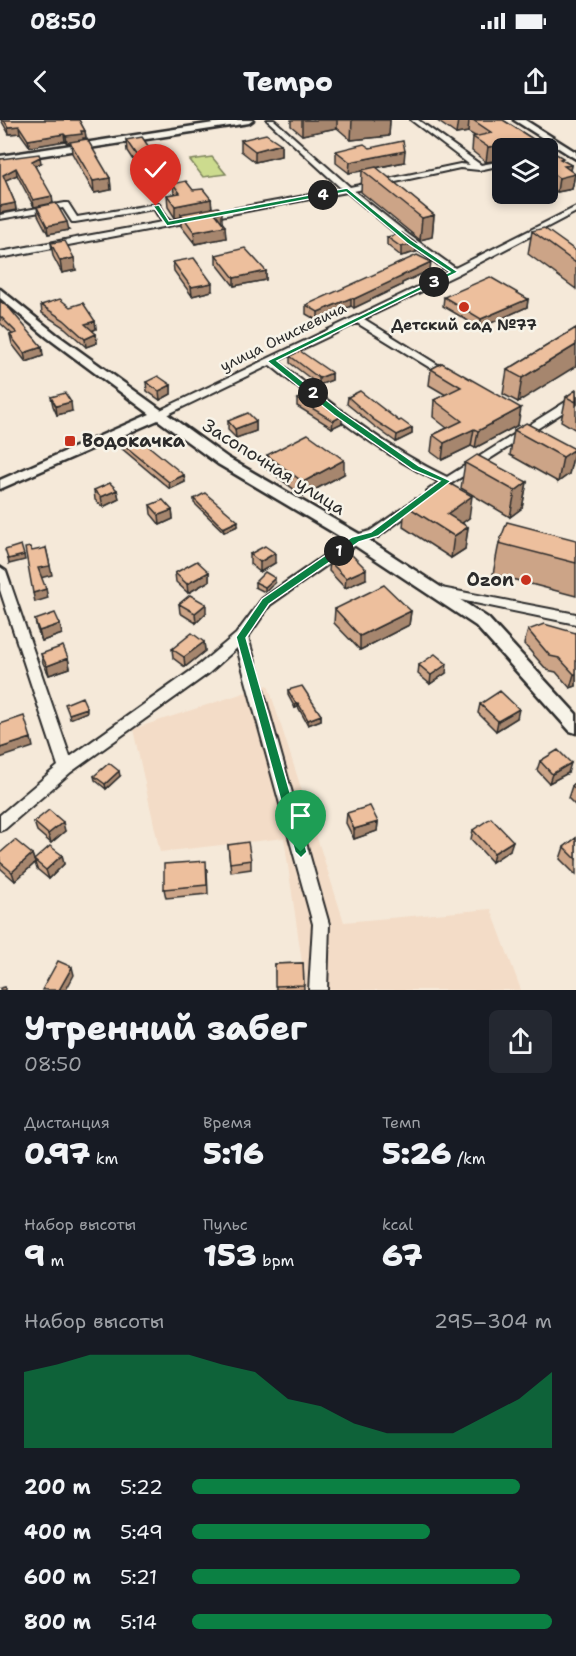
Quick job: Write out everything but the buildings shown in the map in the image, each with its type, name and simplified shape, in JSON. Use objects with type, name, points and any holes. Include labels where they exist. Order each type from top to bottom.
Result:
[{"type":"main road","points":[[515,123],[533,138]]},
{"type":"main road","points":[[515,123],[576,156]]},
{"type":"main road","points":[[558,157],[576,169]]},
{"type":"street","points":[[0,159],[249,120]]},
{"type":"street","points":[[270,120],[347,190],[409,241],[455,272]]},
{"type":"street","points":[[414,120],[479,168]]},
{"type":"street","points":[[460,166],[467,159]]},
{"type":"street","points":[[0,255],[347,190],[460,166],[479,168],[492,165]]},
{"type":"street","points":[[0,217],[65,205],[75,220],[156,206],[167,224]]},
{"type":"street","name":"улица Онискевича","points":[[0,485],[158,415],[357,320],[576,209]]},
{"type":"street","name":"Засопочная улица","points":[[0,292],[52,336],[223,461],[356,540],[482,622],[576,726]]},
{"type":"street","points":[[357,320],[459,382]]},
{"type":"street","points":[[271,361],[337,413],[416,468],[446,481]]},
{"type":"street","points":[[0,824],[66,768],[204,669],[241,637],[266,602],[356,540],[374,534],[529,424],[576,400]]},
{"type":"street","points":[[0,571],[66,768]]},
{"type":"street","points":[[431,590],[576,619]]},
{"type":"street","points":[[241,637],[321,924],[318,990]]},
{"type":"shaded area","points":[[268,685],[344,922],[491,909],[521,990],[306,990],[284,838],[160,852],[133,729]]},
{"type":"green space","points":[[212,157],[226,174],[203,177],[190,160]]},
{"type":"place","name":"Детский сад №77","points":[[464,307]]},
{"type":"place","name":"Водокачка","points":[[70,441]]},
{"type":"place","name":"Ozon","points":[[526,580]]},
{"type":"route","points":[[156,206],[167,224],[347,190],[409,241],[455,272],[271,361],[337,413],[416,468],[446,481],[374,534],[356,540],[266,602],[241,637],[301,852]]}]
